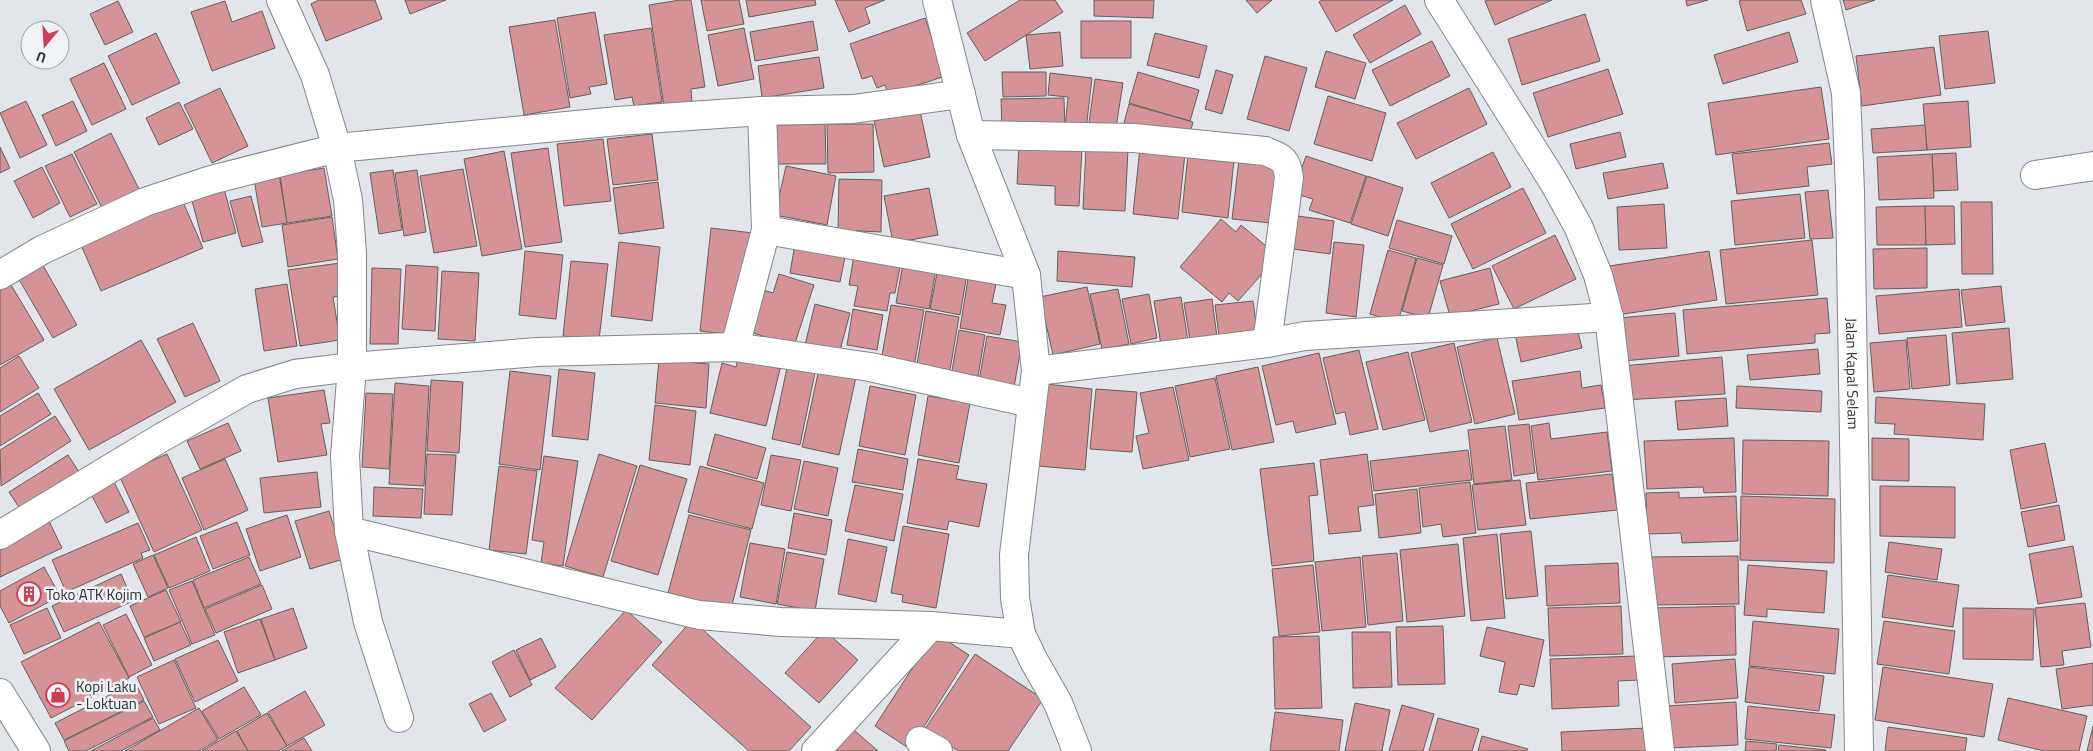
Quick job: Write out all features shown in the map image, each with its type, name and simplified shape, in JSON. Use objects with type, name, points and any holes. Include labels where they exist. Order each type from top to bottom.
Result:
[{"type":"street","points":[[281,0],[315,76],[337,148],[348,200],[352,253],[352,366],[345,456],[350,531],[368,622],[399,718]]},
{"type":"street","points":[[937,0],[971,135],[1026,275],[1036,372],[1014,555],[1015,598],[1021,634],[1058,703],[1077,751]]},
{"type":"street","points":[[1439,0],[1554,181],[1578,226],[1598,275],[1609,317],[1660,751]]},
{"type":"street","name":"Jalan Kapal Selam","points":[[1825,0],[1846,103],[1850,191],[1859,751]]},
{"type":"street","points":[[0,275],[42,250],[145,202],[211,180],[337,148],[618,121],[762,111],[853,109],[961,94]]},
{"type":"street","points":[[735,347],[766,230],[762,111]]},
{"type":"street","points":[[971,135],[1134,138],[1265,151],[1281,158],[1288,165],[1289,178],[1267,343]]},
{"type":"street","points":[[2035,175],[2093,166]]},
{"type":"street","points":[[766,230],[1026,275]]},
{"type":"street","points":[[1036,372],[1267,343],[1305,336],[1609,317]]},
{"type":"street","points":[[0,535],[247,389],[295,374],[352,366],[537,352],[735,347],[870,367],[1031,403]]},
{"type":"street","points":[[350,531],[699,615],[781,622],[931,626],[1021,634]]},
{"type":"street","points":[[816,751],[931,626]]},
{"type":"street","points":[[0,693],[36,751]]},
{"type":"building","points":[[319,0],[375,0],[382,19],[326,41],[311,4]]},
{"type":"building","points":[[405,0],[446,0],[410,14]]},
{"type":"building","points":[[691,0],[705,87],[691,89],[692,103],[664,107],[649,5]]},
{"type":"building","points":[[701,0],[739,0],[744,24],[707,31]]},
{"type":"building","points":[[746,0],[815,0],[816,5],[749,17]]},
{"type":"building","points":[[835,0],[885,0],[865,8],[870,23],[849,32]]},
{"type":"building","points":[[1020,0],[1055,0],[1063,12],[985,61],[967,33]]},
{"type":"building","points":[[1094,0],[1154,0],[1153,18],[1094,16]]},
{"type":"building","points":[[1246,0],[1272,0],[1257,13]]},
{"type":"building","points":[[1322,0],[1393,0],[1336,32],[1319,2]]},
{"type":"building","points":[[1552,0],[1495,25],[1485,1]]},
{"type":"building","points":[[1686,0],[1708,0],[1687,6]]},
{"type":"building","points":[[1801,0],[1806,14],[1747,31],[1739,1]]},
{"type":"building","points":[[1843,0],[1875,0],[1846,10]]},
{"type":"building","points":[[118,1],[133,32],[105,45],[90,14]]},
{"type":"building","points":[[225,1],[232,22],[262,11],[275,48],[212,71],[191,12]]},
{"type":"building","points":[[1405,5],[1421,34],[1370,63],[1353,35]]},
{"type":"building","points":[[595,12],[607,84],[589,87],[591,94],[570,98],[557,18]]},
{"type":"building","points":[[1585,14],[1600,61],[1522,85],[1508,39]]},
{"type":"building","points":[[925,18],[945,76],[889,95],[885,85],[877,88],[872,76],[862,79],[850,44]]},
{"type":"building","points":[[555,20],[570,107],[524,115],[509,27]]},
{"type":"building","points":[[813,21],[818,50],[755,61],[750,32]]},
{"type":"building","points":[[1081,21],[1131,21],[1131,58],[1081,58]]},
{"type":"building","points":[[651,28],[662,102],[634,106],[632,97],[615,100],[604,35]]},
{"type":"building","points":[[744,28],[754,79],[718,86],[708,35]]},
{"type":"building","points":[[1988,31],[1995,83],[1945,89],[1939,36]]},
{"type":"building","points":[[1060,32],[1063,66],[1030,69],[1026,35]]},
{"type":"building","points":[[1789,32],[1798,62],[1723,84],[1714,55]]},
{"type":"building","points":[[156,33],[180,83],[132,105],[108,56]]},
{"type":"building","points":[[1155,33],[1207,46],[1199,78],[1147,65]]},
{"type":"building","points":[[1432,41],[1450,76],[1390,106],[1372,70]]},
{"type":"building","points":[[1934,47],[1941,95],[1862,106],[1856,56]]},
{"type":"building","points":[[1326,51],[1366,63],[1355,99],[1315,87]]},
{"type":"building","points":[[1265,56],[1307,68],[1289,131],[1247,119]]},
{"type":"building","points":[[819,57],[824,88],[762,98],[758,66]]},
{"type":"building","points":[[104,63],[126,109],[92,125],[70,79]]},
{"type":"building","points":[[1608,69],[1623,114],[1548,137],[1533,93]]},
{"type":"building","points":[[1216,70],[1233,75],[1222,114],[1205,109]]},
{"type":"building","points":[[1002,72],[1046,72],[1046,96],[1003,97]]},
{"type":"building","points":[[1138,72],[1199,90],[1190,121],[1129,103]]},
{"type":"building","points":[[1050,73],[1092,78],[1086,130],[1065,128],[1068,97],[1048,95]]},
{"type":"building","points":[[1095,79],[1123,83],[1115,134],[1088,130]]},
{"type":"building","points":[[1821,87],[1829,139],[1716,155],[1708,103]]},
{"type":"building","points":[[220,88],[248,146],[212,163],[184,105]]},
{"type":"building","points":[[1469,88],[1487,124],[1416,159],[1397,123]]},
{"type":"building","points":[[1328,96],[1386,113],[1372,161],[1314,144]]},
{"type":"building","points":[[1064,98],[1065,130],[1002,131],[1001,99]]},
{"type":"building","points":[[26,101],[47,145],[20,158],[0,113]]},
{"type":"building","points":[[73,101],[87,131],[56,146],[42,115]]},
{"type":"building","points":[[1968,101],[1971,147],[1927,150],[1923,104]]},
{"type":"building","points":[[179,102],[193,129],[159,145],[146,118]]},
{"type":"building","points":[[1129,104],[1193,122],[1188,141],[1124,123]]},
{"type":"building","points":[[920,111],[930,157],[884,167],[874,121]]},
{"type":"building","points":[[825,124],[826,164],[777,164],[776,125]]},
{"type":"building","points":[[827,124],[873,124],[874,172],[828,173]]},
{"type":"building","points":[[1925,125],[1927,150],[1873,153],[1871,129]]},
{"type":"building","points":[[1620,132],[1626,157],[1576,169],[1570,144]]},
{"type":"building","points":[[111,133],[139,189],[102,208],[74,152]]},
{"type":"building","points":[[652,134],[658,180],[613,185],[607,139]]},
{"type":"building","points":[[603,139],[611,201],[564,206],[557,144]]},
{"type":"building","points":[[1829,143],[1832,164],[1807,167],[1809,186],[1737,194],[1732,154]]},
{"type":"building","points":[[1019,145],[1082,148],[1079,206],[1055,205],[1055,186],[1017,184]]},
{"type":"building","points":[[0,147],[10,168],[0,173]]},
{"type":"building","points":[[1086,147],[1128,149],[1125,211],[1083,209]]},
{"type":"building","points":[[548,148],[562,242],[525,247],[511,153]]},
{"type":"building","points":[[1140,148],[1185,153],[1178,219],[1133,214]]},
{"type":"building","points":[[504,151],[522,249],[482,256],[464,159]]},
{"type":"building","points":[[1493,152],[1511,187],[1449,218],[1431,183]]},
{"type":"building","points":[[1956,153],[1958,190],[1934,191],[1932,154]]},
{"type":"building","points":[[72,154],[97,204],[70,217],[45,166]]},
{"type":"building","points":[[1188,154],[1234,160],[1228,218],[1182,212]]},
{"type":"building","points":[[1932,154],[1934,198],[1879,200],[1877,157]]},
{"type":"building","points":[[1306,156],[1366,176],[1350,223],[1309,210],[1313,199],[1293,193]]},
{"type":"building","points":[[1239,160],[1278,164],[1271,223],[1232,219]]},
{"type":"building","points":[[1663,163],[1668,188],[1608,199],[1603,173]]},
{"type":"building","points":[[786,166],[836,176],[827,225],[775,215]]},
{"type":"building","points":[[42,167],[60,203],[33,218],[14,181]]},
{"type":"building","points":[[324,168],[332,216],[287,223],[280,175]]},
{"type":"building","points":[[463,169],[477,246],[434,253],[420,176]]},
{"type":"building","points":[[393,170],[402,230],[379,234],[370,173]]},
{"type":"building","points":[[417,170],[426,232],[404,236],[395,173]]},
{"type":"building","points":[[279,174],[287,223],[262,227],[254,179]]},
{"type":"building","points":[[1367,176],[1403,188],[1388,236],[1351,224]]},
{"type":"building","points":[[839,179],[882,180],[881,232],[838,230]]},
{"type":"building","points":[[658,182],[664,228],[619,234],[613,188]]},
{"type":"building","points":[[223,185],[236,233],[203,242],[190,193]]},
{"type":"building","points":[[929,188],[938,235],[893,243],[884,196]]},
{"type":"building","points":[[1523,188],[1546,233],[1473,269],[1451,224]]},
{"type":"building","points":[[1828,190],[1833,238],[1810,239],[1805,192]]},
{"type":"building","points":[[1800,194],[1805,238],[1735,245],[1731,201]]},
{"type":"building","points":[[180,195],[203,248],[101,291],[78,238]]},
{"type":"building","points":[[251,196],[263,242],[242,247],[230,201]]},
{"type":"building","points":[[1961,202],[1992,202],[1993,274],[1962,274]]},
{"type":"building","points":[[1664,204],[1667,248],[1619,250],[1617,207]]},
{"type":"building","points":[[1925,206],[1926,245],[1877,245],[1876,207]]},
{"type":"building","points":[[1925,206],[1954,206],[1955,244],[1926,245]]},
{"type":"building","points":[[1298,216],[1334,221],[1330,254],[1293,249]]},
{"type":"building","points":[[332,217],[338,259],[288,267],[282,225]]},
{"type":"building","points":[[1221,219],[1236,232],[1241,225],[1278,256],[1238,301],[1229,293],[1222,302],[1180,267]]},
{"type":"building","points":[[1397,220],[1452,236],[1444,264],[1389,248]]},
{"type":"building","points":[[711,228],[753,233],[733,335],[700,331]]},
{"type":"building","points":[[1555,235],[1576,279],[1514,309],[1492,266]]},
{"type":"building","points":[[796,238],[847,247],[840,282],[790,273]]},
{"type":"building","points":[[1812,240],[1818,295],[1726,304],[1720,250]]},
{"type":"building","points":[[619,242],[660,247],[652,321],[611,316]]},
{"type":"building","points":[[1334,242],[1364,245],[1356,317],[1326,313]]},
{"type":"building","points":[[1927,248],[1927,288],[1874,289],[1873,249]]},
{"type":"building","points":[[855,249],[902,257],[895,293],[890,293],[887,311],[854,306],[858,286],[849,285]]},
{"type":"building","points":[[1388,250],[1416,258],[1398,322],[1370,314]]},
{"type":"building","points":[[525,251],[563,255],[556,319],[519,315]]},
{"type":"building","points":[[1058,251],[1135,257],[1132,287],[1057,281]]},
{"type":"building","points":[[1709,251],[1717,300],[1617,315],[1609,266]]},
{"type":"building","points":[[904,258],[937,264],[929,309],[896,303]]},
{"type":"building","points":[[1417,258],[1443,265],[1428,318],[1402,311]]},
{"type":"building","points":[[571,261],[608,264],[599,340],[563,336]]},
{"type":"building","points":[[41,262],[77,325],[53,338],[17,276]]},
{"type":"building","points":[[340,263],[345,295],[333,297],[340,340],[300,346],[288,270]]},
{"type":"building","points":[[939,263],[968,268],[960,315],[930,309]]},
{"type":"building","points":[[406,265],[438,267],[435,331],[402,329]]},
{"type":"building","points":[[372,268],[401,269],[398,344],[370,344]]},
{"type":"building","points":[[1490,268],[1499,304],[1450,316],[1440,281]]},
{"type":"building","points":[[442,271],[479,273],[475,341],[438,339]]},
{"type":"building","points":[[779,274],[814,285],[794,346],[747,331],[760,289],[773,293]]},
{"type":"building","points":[[968,279],[996,284],[992,303],[1006,305],[1000,335],[960,328]]},
{"type":"building","points":[[8,280],[44,340],[0,365],[0,285]]},
{"type":"building","points":[[287,284],[297,346],[264,351],[255,289]]},
{"type":"building","points":[[2001,286],[2005,322],[1966,326],[1961,290]]},
{"type":"building","points":[[1087,287],[1100,344],[1053,355],[1040,297]]},
{"type":"building","points":[[1118,289],[1129,344],[1102,349],[1090,294]]},
{"type":"building","points":[[1959,289],[1962,327],[1879,334],[1876,296]]},
{"type":"building","points":[[1149,294],[1157,338],[1131,344],[1122,299]]},
{"type":"building","points":[[1181,297],[1188,341],[1161,345],[1154,301]]},
{"type":"building","points":[[1827,298],[1830,333],[1815,334],[1815,343],[1687,354],[1683,310]]},
{"type":"building","points":[[1212,299],[1217,337],[1190,340],[1184,303]]},
{"type":"building","points":[[1253,301],[1257,331],[1219,336],[1215,305]]},
{"type":"building","points":[[815,304],[850,313],[839,354],[805,345]]},
{"type":"building","points":[[891,305],[924,310],[914,367],[881,361]]},
{"type":"building","points":[[853,309],[883,315],[877,350],[847,345]]},
{"type":"building","points":[[926,311],[959,317],[950,370],[917,364]]},
{"type":"building","points":[[1675,313],[1679,356],[1623,361],[1618,318]]},
{"type":"building","points":[[1575,320],[1582,348],[1521,362],[1515,334]]},
{"type":"building","points":[[193,323],[220,381],[185,397],[157,339]]},
{"type":"building","points":[[2009,328],[2013,379],[1957,384],[1952,333]]},
{"type":"building","points":[[959,330],[985,335],[978,376],[952,371]]},
{"type":"building","points":[[1946,335],[1950,385],[1912,389],[1907,338]]},
{"type":"building","points":[[987,336],[1022,342],[1014,387],[979,381]]},
{"type":"building","points":[[1497,338],[1515,414],[1475,424],[1457,347]]},
{"type":"building","points":[[141,340],[176,402],[89,450],[54,389]]},
{"type":"building","points":[[1906,340],[1910,389],[1874,392],[1870,343]]},
{"type":"building","points":[[1454,343],[1472,422],[1430,432],[1411,353]]},
{"type":"building","points":[[1818,349],[1820,374],[1750,380],[1747,355]]},
{"type":"building","points":[[1359,350],[1378,429],[1350,435],[1345,412],[1336,414],[1323,358]]},
{"type":"building","points":[[1408,352],[1425,420],[1383,430],[1366,362]]},
{"type":"building","points":[[1319,353],[1336,424],[1296,433],[1293,421],[1276,425],[1262,366]]},
{"type":"building","points":[[19,356],[39,388],[0,412],[0,368]]},
{"type":"building","points":[[1722,357],[1725,394],[1625,400],[1622,366]]},
{"type":"building","points":[[738,358],[780,369],[766,426],[710,413],[722,363],[736,367]]},
{"type":"building","points":[[659,360],[709,364],[706,408],[655,403]]},
{"type":"building","points":[[788,363],[816,368],[800,445],[772,439]]},
{"type":"building","points":[[1258,367],[1274,442],[1232,450],[1216,376]]},
{"type":"building","points":[[559,369],[595,373],[588,440],[552,436]]},
{"type":"building","points":[[819,369],[856,377],[839,455],[802,447]]},
{"type":"building","points":[[510,371],[551,376],[540,470],[499,464]]},
{"type":"building","points":[[1580,371],[1582,388],[1601,385],[1605,408],[1519,420],[1512,381]]},
{"type":"building","points":[[1215,378],[1230,449],[1190,457],[1175,386]]},
{"type":"building","points":[[431,380],[463,382],[459,453],[427,451]]},
{"type":"building","points":[[395,383],[429,386],[424,486],[389,484]]},
{"type":"building","points":[[1046,384],[1092,389],[1085,470],[1038,466]]},
{"type":"building","points":[[870,386],[916,395],[905,455],[859,446]]},
{"type":"building","points":[[1737,386],[1822,391],[1821,412],[1736,408]]},
{"type":"building","points":[[1173,387],[1189,460],[1143,469],[1136,436],[1149,433],[1140,393]]},
{"type":"building","points":[[1096,389],[1137,392],[1132,452],[1090,449]]},
{"type":"building","points":[[324,390],[330,423],[321,424],[327,455],[278,462],[268,398]]},
{"type":"building","points":[[38,393],[51,414],[0,446],[0,416]]},
{"type":"building","points":[[366,393],[393,394],[389,469],[362,467]]},
{"type":"building","points":[[928,396],[970,403],[959,463],[918,455]]},
{"type":"building","points":[[1876,397],[1985,404],[1983,440],[1894,434],[1895,424],[1875,423]]},
{"type":"building","points":[[1726,398],[1728,426],[1678,430],[1675,401]]},
{"type":"building","points":[[655,405],[696,411],[690,465],[649,460]]},
{"type":"building","points":[[55,416],[71,441],[1,486],[0,450]]},
{"type":"building","points":[[228,423],[241,451],[200,469],[187,441]]},
{"type":"building","points":[[1549,423],[1551,439],[1607,432],[1612,471],[1538,480],[1531,426]]},
{"type":"building","points":[[1529,424],[1535,473],[1514,476],[1508,426]]},
{"type":"building","points":[[1505,426],[1512,480],[1474,484],[1468,430]]},
{"type":"building","points":[[715,434],[766,448],[757,479],[707,465]]},
{"type":"building","points":[[1734,438],[1736,492],[1704,493],[1703,487],[1647,489],[1644,441]]},
{"type":"building","points":[[1872,438],[1909,439],[1909,481],[1872,480]]},
{"type":"building","points":[[1743,440],[1829,441],[1828,496],[1742,494]]},
{"type":"building","points":[[2045,443],[2057,502],[2021,509],[2010,450]]},
{"type":"building","points":[[858,449],[908,459],[903,490],[852,482]]},
{"type":"building","points":[[1468,450],[1472,480],[1374,491],[1370,461]]},
{"type":"building","points":[[167,454],[202,530],[154,552],[119,475]]},
{"type":"building","points":[[427,454],[456,455],[452,515],[424,514]]},
{"type":"building","points":[[599,454],[637,466],[603,577],[565,566]]},
{"type":"building","points":[[1367,454],[1374,505],[1358,507],[1361,531],[1329,534],[1320,460]]},
{"type":"building","points":[[68,455],[79,472],[20,509],[9,492]]},
{"type":"building","points":[[771,455],[801,460],[791,511],[761,505]]},
{"type":"building","points":[[544,456],[578,461],[563,566],[541,563],[544,542],[532,540]]},
{"type":"building","points":[[225,459],[248,510],[204,530],[182,478]]},
{"type":"building","points":[[918,459],[959,466],[956,479],[987,484],[979,527],[949,521],[947,530],[907,523]]},
{"type":"building","points":[[804,461],[838,468],[828,516],[794,509]]},
{"type":"building","points":[[1314,463],[1318,495],[1309,496],[1314,561],[1272,566],[1260,469]]},
{"type":"building","points":[[640,465],[687,479],[658,575],[611,561]]},
{"type":"building","points":[[499,466],[537,471],[526,554],[489,550]]},
{"type":"building","points":[[700,466],[764,483],[752,529],[688,512]]},
{"type":"building","points":[[317,472],[321,507],[264,513],[260,478]]},
{"type":"building","points":[[1612,474],[1617,510],[1530,519],[1526,483]]},
{"type":"building","points":[[112,478],[129,512],[106,523],[89,490]]},
{"type":"building","points":[[1520,480],[1526,525],[1478,530],[1472,485]]},
{"type":"building","points":[[1470,482],[1476,533],[1443,537],[1441,524],[1423,527],[1419,488]]},
{"type":"building","points":[[855,485],[903,494],[894,541],[845,531]]},
{"type":"building","points":[[1880,486],[1955,487],[1955,538],[1880,536]]},
{"type":"building","points":[[374,487],[423,489],[421,518],[373,516]]},
{"type":"building","points":[[1417,489],[1421,533],[1379,538],[1375,494]]},
{"type":"building","points":[[1679,492],[1679,498],[1736,496],[1738,541],[1682,543],[1681,533],[1647,534],[1646,493]]},
{"type":"building","points":[[1741,496],[1835,499],[1834,563],[1740,560]]},
{"type":"building","points":[[2059,505],[2065,540],[2028,547],[2021,512]]},
{"type":"building","points":[[329,511],[344,559],[310,569],[295,521]]},
{"type":"building","points":[[794,513],[832,520],[826,555],[788,548]]},
{"type":"building","points":[[287,515],[301,557],[260,571],[246,529]]},
{"type":"building","points":[[689,515],[751,530],[731,609],[668,593]]},
{"type":"building","points":[[48,519],[62,548],[0,577],[0,542]]},
{"type":"building","points":[[237,522],[250,555],[213,569],[200,536]]},
{"type":"building","points":[[138,523],[150,550],[141,553],[143,558],[66,592],[52,560]]},
{"type":"building","points":[[903,526],[949,534],[936,608],[902,602],[903,595],[891,593]]},
{"type":"building","points":[[1531,531],[1538,596],[1506,599],[1500,534]]},
{"type":"building","points":[[1497,534],[1505,618],[1471,621],[1463,538]]},
{"type":"building","points":[[196,537],[210,571],[169,588],[154,555]]},
{"type":"building","points":[[848,539],[887,547],[876,602],[838,594]]},
{"type":"building","points":[[1889,542],[1942,549],[1937,580],[1885,572]]},
{"type":"building","points":[[750,543],[785,549],[776,604],[740,597]]},
{"type":"building","points":[[1458,544],[1465,616],[1407,622],[1400,550]]},
{"type":"building","points":[[2073,546],[2082,597],[2038,604],[2029,554]]},
{"type":"building","points":[[787,552],[824,559],[815,611],[777,604]]},
{"type":"building","points":[[1397,553],[1403,621],[1368,625],[1362,556]]},
{"type":"building","points":[[153,555],[168,588],[148,597],[133,564]]},
{"type":"building","points":[[1738,556],[1739,604],[1651,605],[1650,557]]},
{"type":"building","points":[[249,557],[261,584],[204,608],[193,580]]},
{"type":"building","points":[[1360,557],[1366,627],[1322,631],[1315,562]]},
{"type":"building","points":[[1618,563],[1620,603],[1547,606],[1545,566]]},
{"type":"building","points":[[1313,565],[1320,632],[1279,636],[1272,569]]},
{"type":"building","points":[[1748,565],[1827,571],[1824,613],[1767,609],[1767,617],[1744,615]]},
{"type":"building","name":"Toko ATK Kojim","points":[[44,567],[60,596],[9,623],[0,606],[0,591]]},
{"type":"building","points":[[121,574],[133,601],[64,632],[52,606]]},
{"type":"building","points":[[1888,575],[1959,585],[1953,627],[1882,617]]},
{"type":"building","points":[[192,581],[215,635],[192,644],[169,590]]},
{"type":"building","points":[[262,585],[272,609],[216,633],[205,609]]},
{"type":"building","points":[[166,590],[181,622],[144,637],[130,606]]},
{"type":"building","points":[[2085,603],[2091,647],[2062,651],[2064,665],[2041,667],[2035,608]]},
{"type":"building","points":[[1621,606],[1623,654],[1550,656],[1548,608]]},
{"type":"building","points":[[1735,606],[1736,655],[1654,657],[1652,608]]},
{"type":"building","points":[[47,608],[61,638],[24,654],[10,625]]},
{"type":"building","points":[[293,608],[307,648],[275,660],[261,619]]},
{"type":"building","points":[[1963,608],[2034,609],[2033,660],[1963,659]]},
{"type":"building","points":[[626,610],[662,642],[592,720],[555,688]]},
{"type":"building","points":[[126,614],[152,665],[129,677],[103,625]]},
{"type":"building","points":[[260,619],[275,660],[238,673],[224,632]]},
{"type":"building","points":[[692,620],[811,727],[789,751],[749,751],[652,665]]},
{"type":"building","points":[[1753,621],[1839,629],[1835,674],[1749,666]]},
{"type":"building","points":[[1884,621],[1955,631],[1949,674],[1877,664]]},
{"type":"building","points":[[99,622],[129,678],[51,718],[21,662]]},
{"type":"building","points":[[180,622],[191,645],[154,661],[144,638]]},
{"type":"building","points":[[1443,626],[1445,684],[1398,685],[1396,627]]},
{"type":"building","points":[[1487,627],[1544,640],[1534,687],[1520,684],[1517,695],[1499,692],[1505,662],[1480,656]]},
{"type":"building","points":[[824,630],[858,660],[819,703],[785,673]]},
{"type":"building","points":[[1352,632],[1390,632],[1392,687],[1353,688]]},
{"type":"building","points":[[935,633],[969,655],[910,749],[875,726]]},
{"type":"building","points":[[1319,636],[1322,708],[1275,709],[1273,637]]},
{"type":"building","points":[[541,638],[556,667],[530,680],[516,650]]},
{"type":"building","points":[[218,640],[238,681],[195,702],[175,659]]},
{"type":"building","points":[[514,650],[532,685],[510,697],[492,662]]},
{"type":"building","points":[[975,654],[1043,699],[1008,751],[958,751],[925,729]]},
{"type":"building","points":[[1637,656],[1639,680],[1618,681],[1619,706],[1552,709],[1550,659]]},
{"type":"building","points":[[1735,659],[1738,698],[1675,703],[1672,664]]},
{"type":"building","points":[[174,660],[196,708],[159,724],[137,677]]},
{"type":"building","points":[[2093,663],[2093,705],[2062,709],[2056,669]]},
{"type":"building","points":[[1749,667],[1824,676],[1819,711],[1745,702]]},
{"type":"building","points":[[1883,667],[1993,684],[1984,737],[1875,720]]},
{"type":"building","points":[[135,682],[144,700],[64,740],[55,723]]},
{"type":"building","points":[[244,687],[261,715],[219,739],[202,711]]},
{"type":"building","points":[[305,691],[325,725],[287,746],[268,712]]},
{"type":"building","points":[[491,693],[506,720],[484,732],[469,704]]},
{"type":"building","points":[[2008,698],[2087,716],[2079,751],[2044,751],[1998,740]]},
{"type":"building","points":[[144,701],[153,717],[86,751],[69,751],[64,741]]},
{"type":"building","points":[[1736,702],[1738,745],[1669,748],[1666,706]]},
{"type":"building","points":[[1355,703],[1390,710],[1382,751],[1345,751]]},
{"type":"building","points":[[1402,705],[1434,714],[1423,751],[1389,751]]},
{"type":"building","points":[[1748,706],[1835,715],[1831,748],[1745,739]]},
{"type":"building","points":[[199,708],[218,740],[199,751],[125,751]]},
{"type":"building","points":[[1275,712],[1343,720],[1339,751],[1270,751]]},
{"type":"building","points":[[267,713],[287,746],[279,751],[248,751],[237,731]]},
{"type":"building","points":[[153,718],[160,730],[121,751],[91,751]]},
{"type":"building","points":[[1438,718],[1479,729],[1472,751],[1429,751]]},
{"type":"building","points":[[846,723],[878,751],[822,751]]},
{"type":"building","points":[[2093,726],[2093,751],[2087,751]]},
{"type":"building","points":[[1888,727],[1967,738],[1965,751],[1885,751]]},
{"type":"building","points":[[1647,728],[1648,751],[1562,751],[1561,732]]},
{"type":"building","points":[[236,731],[248,751],[202,751]]},
{"type":"building","points":[[1482,736],[1528,749],[1527,751],[1478,751]]},
{"type":"building","points":[[304,738],[312,751],[282,751]]},
{"type":"building","points":[[1746,741],[1777,744],[1776,751],[1745,751]]},
{"type":"building","points":[[1779,745],[1826,750],[1826,751],[1778,751]]},
{"type":"place","name":"Toko ATK Kojim","points":[[29,594]]},
{"type":"place","name":"Kopi Laku - Loktuan","points":[[58,695]]}]
